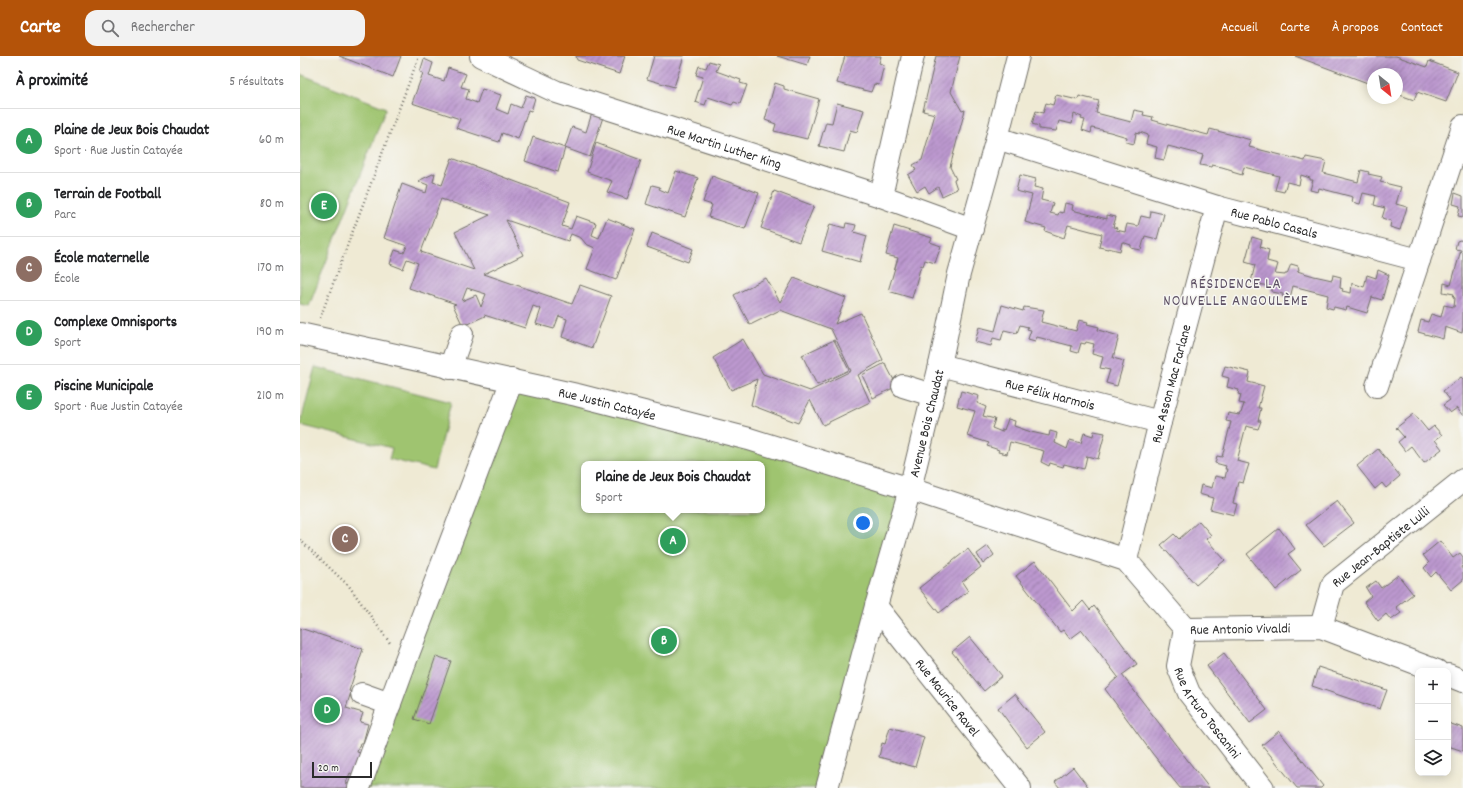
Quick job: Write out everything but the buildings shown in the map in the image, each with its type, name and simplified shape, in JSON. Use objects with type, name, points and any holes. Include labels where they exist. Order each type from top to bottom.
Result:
[{"type":"street","name":"Rue Martin Luther King","points":[[481,56],[557,92],[880,196],[972,229]]},
{"type":"street","points":[[517,56],[557,92]]},
{"type":"street","points":[[880,196],[913,56]]},
{"type":"street","name":"Avenue Bois Chaudat","points":[[827,788],[876,606],[910,489],[940,365],[959,274],[1018,56]]},
{"type":"street","points":[[1377,386],[1463,126]]},
{"type":"street","name":"Rue Pablo Casals","points":[[997,138],[1217,207],[1419,260]]},
{"type":"street","name":"Rue Asson Mac Farlane","points":[[1126,560],[1160,422],[1217,207]]},
{"type":"street","points":[[450,368],[462,334]]},
{"type":"street","name":"Rue Justin Catayée","points":[[307,336],[450,368],[512,380],[749,439],[910,489]]},
{"type":"street","name":"Rue Félix Harmois","points":[[940,365],[1160,422]]},
{"type":"street","points":[[360,788],[404,665],[512,380]]},
{"type":"street","points":[[903,386],[932,394]]},
{"type":"street","name":"Rue Jean-Baptiste Lulli","points":[[1321,627],[1333,584],[1463,480]]},
{"type":"street","points":[[910,489],[1126,560]]},
{"type":"street","name":"Rue Antonio Vivaldi","points":[[1126,560],[1185,629],[1321,627],[1429,668]]},
{"type":"street","name":"Rue Maurice Ravel","points":[[876,606],[1020,788]]},
{"type":"street","name":"Rue Arturo Toscanini","points":[[1185,629],[1178,666],[1189,693],[1263,788]]},
{"type":"street","points":[[1451,676],[1463,681]]},
{"type":"street","points":[[362,694],[390,704]]},
{"type":"path","points":[[307,336],[419,56]]},
{"type":"path","points":[[300,540],[349,586],[386,636],[404,665]]},
{"type":"green space","points":[[300,74],[386,108],[309,306],[300,304]]},
{"type":"green space","points":[[315,367],[451,402],[434,470],[389,459],[392,448],[300,425]]},
{"type":"green space","points":[[512,380],[910,489],[827,788],[360,788]]},
{"type":"place","name":"Piscine Municipale","points":[[324,206]]},
{"type":"place","name":"École maternelle","points":[[345,539]]},
{"type":"place","name":"Plaine de Jeux Bois Chaudat","points":[[673,541]]},
{"type":"place","name":"Terrain de Football","points":[[664,641]]},
{"type":"place","name":"Complexe Omnisports","points":[[327,710]]},
{"type":"district","name":"RÉSIDENCE LA NOUVELLE ANGOULÈME","points":[[1236,292]]}]
